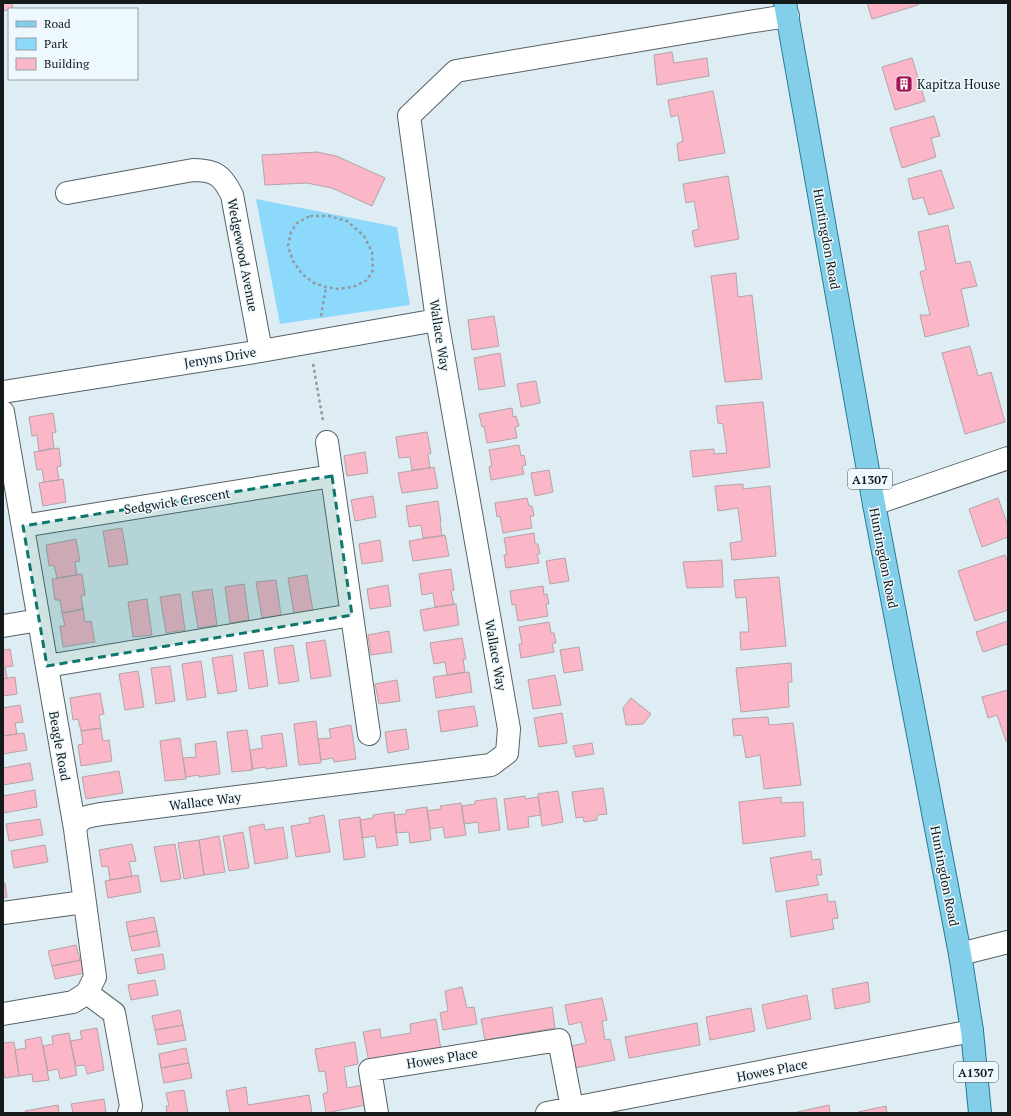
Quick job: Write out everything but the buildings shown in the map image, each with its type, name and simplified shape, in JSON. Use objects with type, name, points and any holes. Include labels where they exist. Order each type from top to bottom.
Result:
[{"type":"main road","name":"Huntingdon Road","points":[[786,10],[874,504],[960,954],[972,1032],[980,1113]]},
{"type":"street","name":"Wallace Way","points":[[75,829],[78,822],[83,818],[101,814],[491,765],[507,753],[509,729],[437,320],[408,116],[456,71],[748,22],[786,10]]},
{"type":"street","name":"Wedgewood Avenue","points":[[66,193],[193,170],[204,170],[216,173],[226,183],[232,195],[261,350]]},
{"type":"street","name":"Jenyns Drive","points":[[3,392],[313,342],[437,320]]},
{"type":"street","name":"Beagle Road","points":[[3,412],[75,829],[95,978],[87,993]]},
{"type":"street","points":[[327,442],[369,734]]},
{"type":"street","points":[[874,504],[1008,458]]},
{"type":"street","name":"Sedgwick Crescent","points":[[23,526],[332,476]]},
{"type":"street","points":[[47,666],[352,615]]},
{"type":"street","points":[[3,626],[39,620]]},
{"type":"street","points":[[3,912],[84,902]]},
{"type":"street","points":[[960,954],[1008,942]]},
{"type":"street","points":[[3,1014],[73,1002],[87,993],[114,1013],[131,1106],[129,1113]]},
{"type":"street","name":"Howes Place","points":[[547,1113],[573,1111],[972,1032]]},
{"type":"street","name":"Howes Place","points":[[376,1113],[370,1070],[559,1040],[573,1111]]},
{"type":"path","points":[[310,216],[329,216],[347,221],[364,236],[372,252],[373,270],[367,280],[353,287],[326,287],[314,283],[302,274],[293,261],[288,246],[290,232],[297,223],[310,216]]},
{"type":"path","points":[[326,287],[313,342],[327,442]]},
{"type":"highlighted area","points":[[332,476],[352,615],[47,666],[23,526]]},
{"type":"green space","points":[[256,199],[397,227],[410,305],[280,324]]},
{"type":"place","name":"Kapitza House","points":[[904,84]]}]
